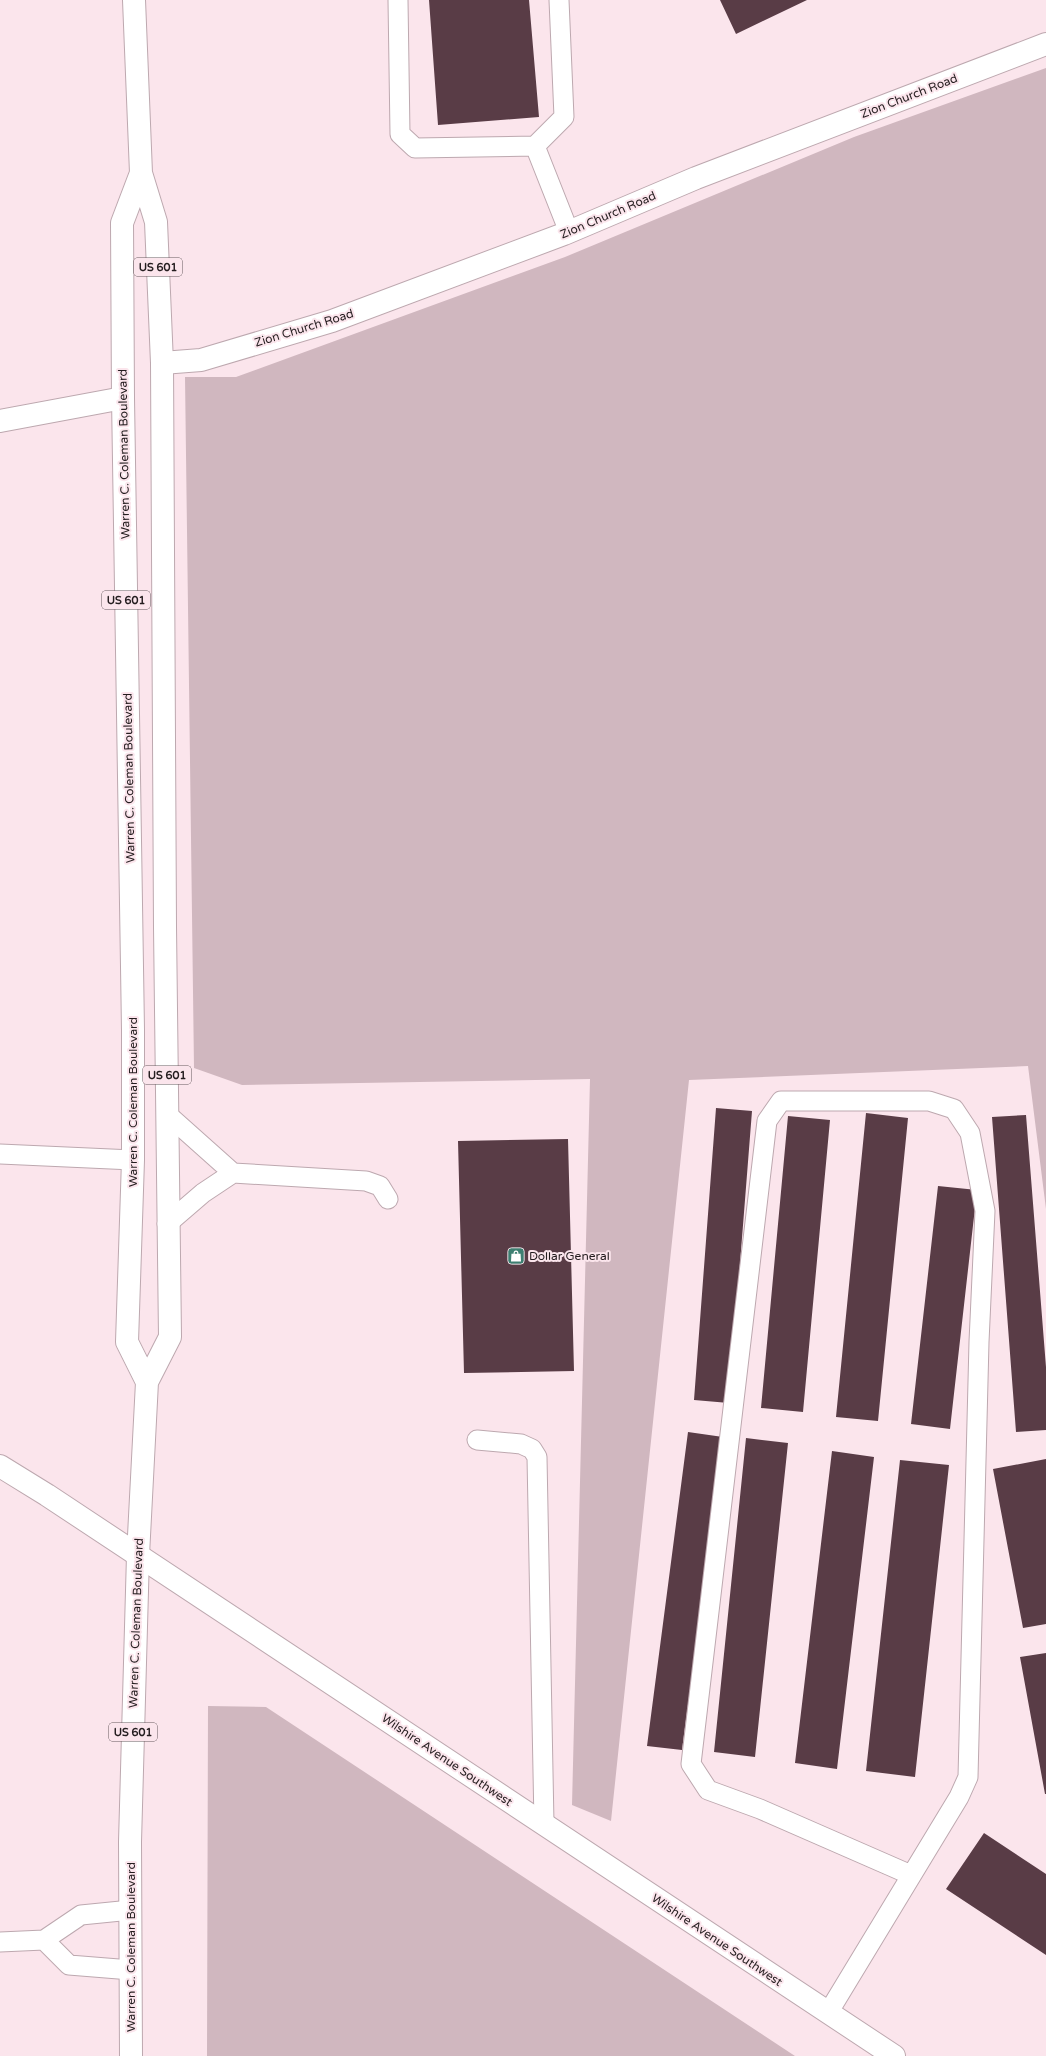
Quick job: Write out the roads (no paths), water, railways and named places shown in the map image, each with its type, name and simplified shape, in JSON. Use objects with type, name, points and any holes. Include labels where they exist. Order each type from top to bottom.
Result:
[{"type":"main road","name":"Warren C. Coleman Boulevard","points":[[131,2056],[130,1842],[138,1555],[147,1382],[170,1337],[167,1224],[168,1115],[164,887],[162,364],[156,222],[141,173],[134,0]]},
{"type":"main road","name":"Zion Church Road","points":[[162,364],[201,360],[332,321],[569,232],[696,178],[1046,44]]},
{"type":"main road","name":"Warren C. Coleman Boulevard","points":[[141,173],[122,223],[123,398],[133,1014],[133,1160],[127,1342],[147,1382]]},
{"type":"main road","points":[[0,421],[123,398]]},
{"type":"main road","name":"Wilshire Avenue Southwest","points":[[0,1466],[138,1555],[894,2056]]},
{"type":"lane","points":[[398,0],[400,134],[416,148],[535,146],[564,117],[559,0]]},
{"type":"lane","points":[[535,146],[569,232]]},
{"type":"lane","points":[[828,2013],[959,1797],[968,1776],[979,1350],[985,1211],[970,1133],[954,1109],[929,1101],[781,1101],[767,1121],[691,1764],[708,1790],[760,1809],[911,1875]]},
{"type":"lane","points":[[168,1115],[233,1173]]},
{"type":"lane","points":[[0,1154],[133,1160]]},
{"type":"lane","points":[[167,1224],[203,1193],[233,1173],[366,1181],[380,1186],[388,1199]]},
{"type":"lane","points":[[477,1440],[521,1444],[532,1449],[537,1457],[544,1824]]},
{"type":"lane","points":[[0,1942],[44,1940],[81,1915],[131,1910]]},
{"type":"lane","points":[[44,1940],[69,1965],[131,1970]]},
{"type":"place","name":"Dollar General","points":[[516,1256]]}]
